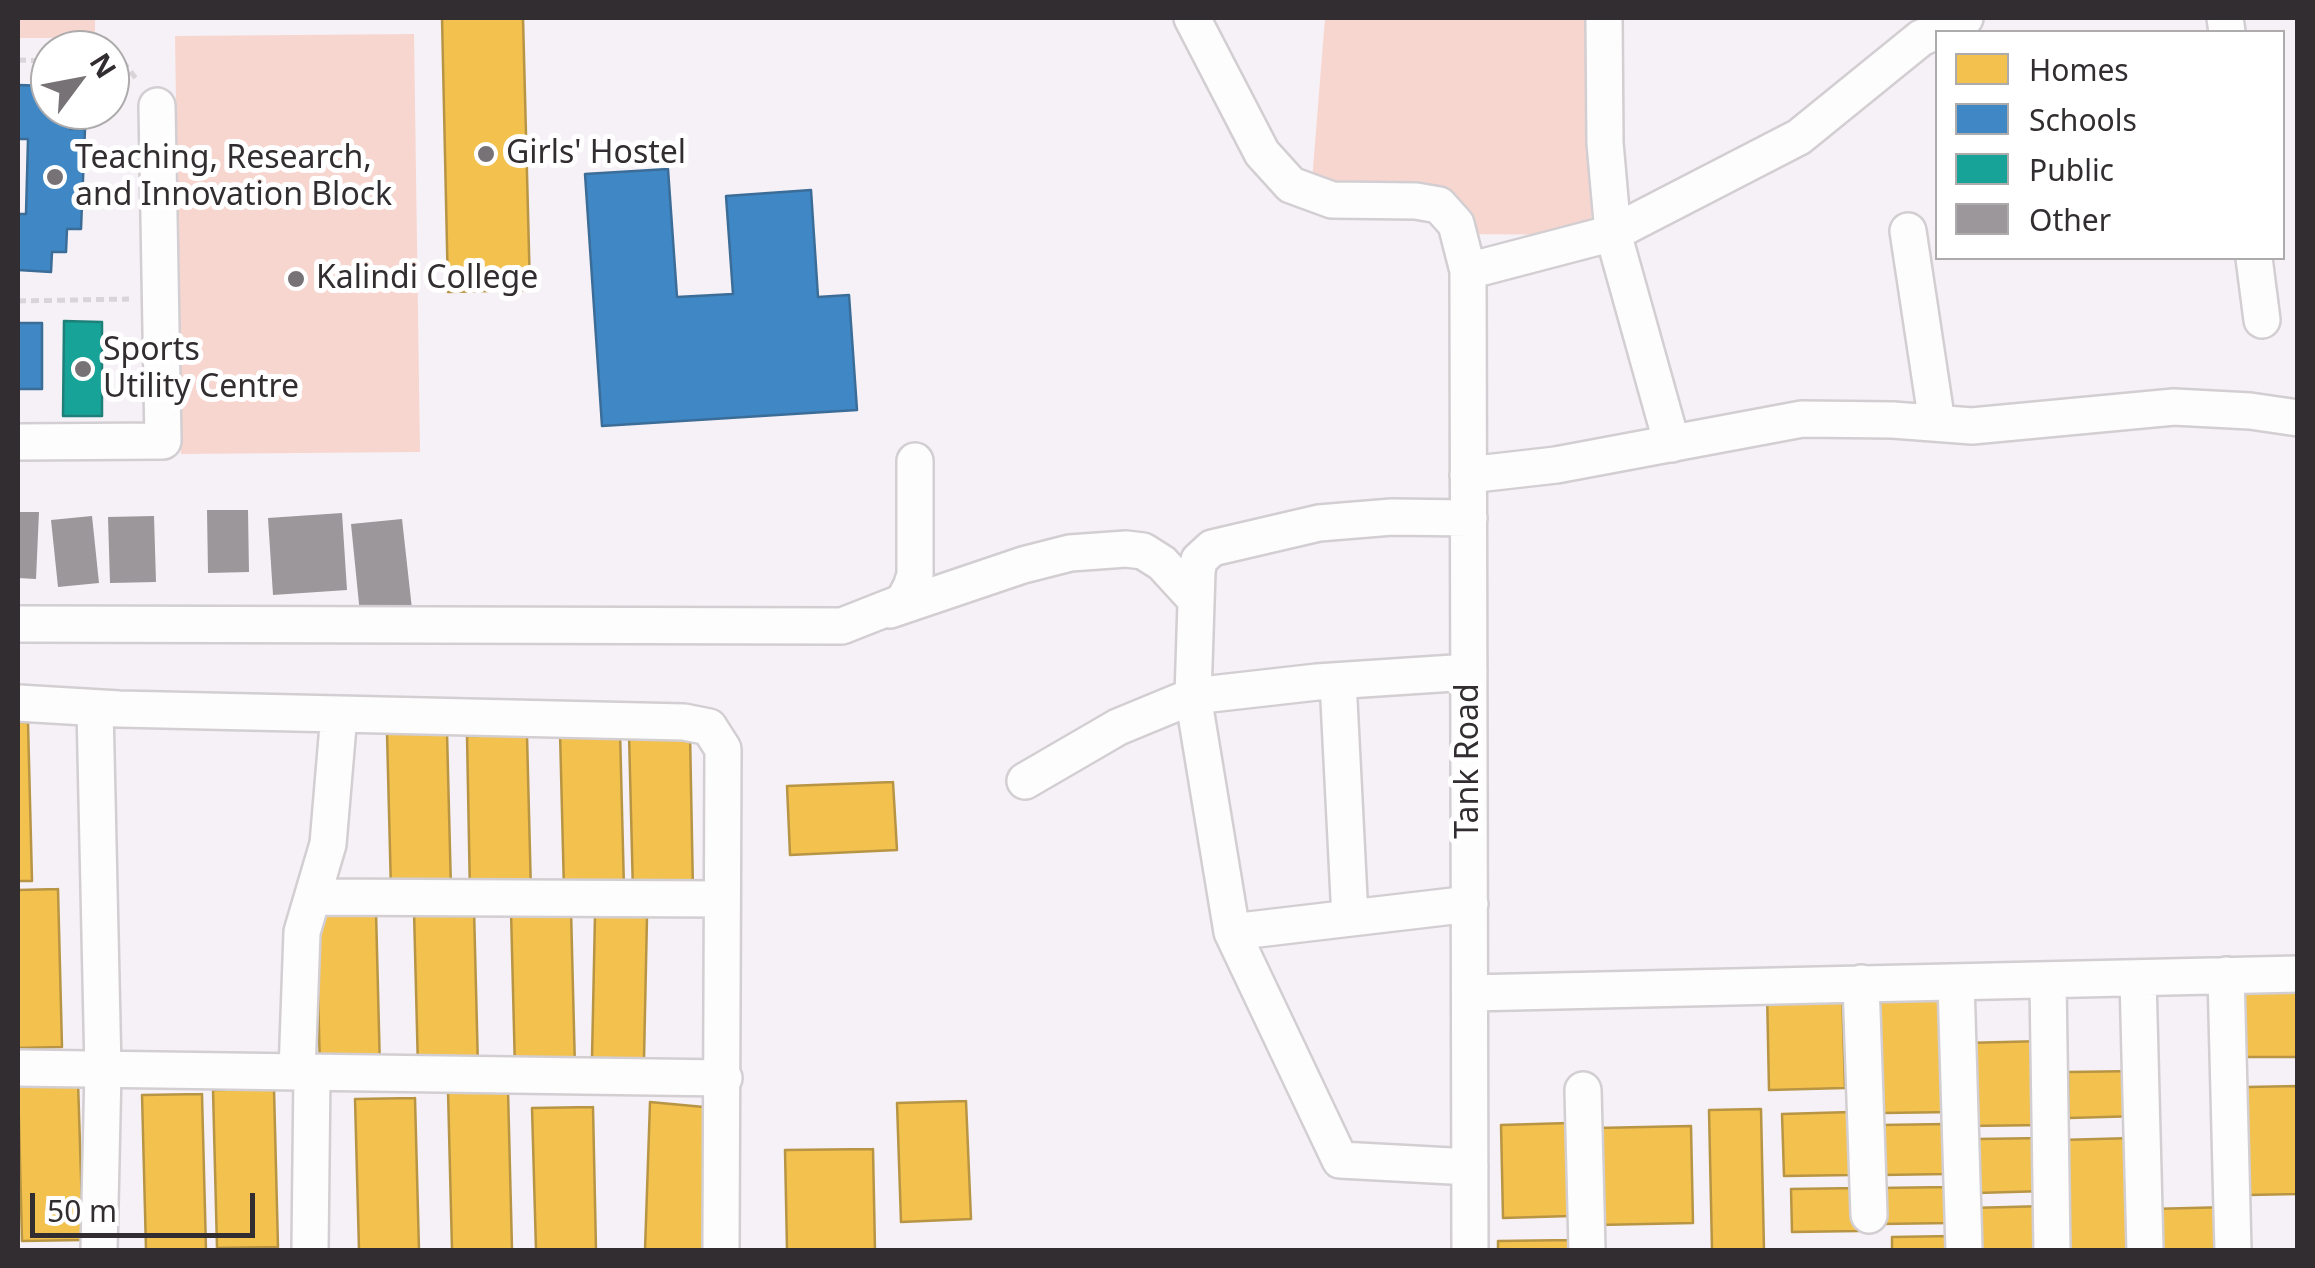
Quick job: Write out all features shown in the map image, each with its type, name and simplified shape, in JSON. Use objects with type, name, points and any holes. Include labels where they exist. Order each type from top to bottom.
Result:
[{"type":"street","name":"Tank Road","points":[[1192,18],[1262,153],[1291,185],[1332,200],[1440,205],[1456,224],[1468,271],[1470,1250]]},
{"type":"street","points":[[1604,18],[1605,143],[1613,233],[1672,444]]},
{"type":"street","points":[[1939,30],[1965,18]]},
{"type":"street","points":[[1468,271],[1613,233],[1799,137],[1921,38],[1935,32]]},
{"type":"street","points":[[18,442],[163,441],[157,106]]},
{"type":"street","points":[[1908,231],[1937,423]]},
{"type":"street","points":[[2254,260],[2262,320]]},
{"type":"street","points":[[1468,475],[1556,465],[1802,418],[1972,426],[2174,407],[2298,418]]},
{"type":"street","points":[[879,614],[904,602],[915,575],[915,461]]},
{"type":"street","points":[[1469,518],[1392,517],[1318,522],[1212,548],[1199,560],[1193,696],[1232,932],[1340,1160],[1470,1167]]},
{"type":"street","points":[[18,624],[842,626],[1023,565],[1070,553],[1126,549],[1143,551],[1162,563],[1196,600]]},
{"type":"street","points":[[1025,782],[1118,727],[1193,696],[1469,672]]},
{"type":"street","points":[[1338,681],[1350,918]]},
{"type":"street","points":[[18,703],[684,722],[709,727],[723,749],[721,1250]]},
{"type":"street","points":[[96,708],[103,1070],[99,1250]]},
{"type":"street","points":[[310,1250],[302,932],[328,844],[339,714]]},
{"type":"street","points":[[313,896],[722,899]]},
{"type":"street","points":[[1232,932],[1470,904]]},
{"type":"street","points":[[1470,993],[2298,974]]},
{"type":"street","points":[[2226,975],[2233,1250]]},
{"type":"street","points":[[2138,978],[2145,1250]]},
{"type":"street","points":[[2048,981],[2052,1250]]},
{"type":"street","points":[[1956,982],[1964,1250]]},
{"type":"street","points":[[1860,984],[1869,1215]]},
{"type":"street","points":[[18,1068],[724,1078]]},
{"type":"street","points":[[1583,1090],[1586,1250]]},
{"type":"path","points":[[18,301],[160,298]]},
{"type":"shaded area","points":[[18,18],[95,18],[95,30],[30,30],[30,38],[18,38]]},
{"type":"shaded area","points":[[1325,18],[1606,18],[1590,235],[1453,234],[1442,205],[1311,193]]},
{"type":"shaded area","points":[[414,34],[420,452],[181,454],[175,36]]},
{"type":"building: Homes","name":"Girls' Hostel","points":[[442,18],[523,18],[530,290],[448,292]]},
{"type":"building: Homes","points":[[18,722],[28,722],[32,881],[18,881]]},
{"type":"building: Homes","points":[[620,731],[624,889],[564,891],[560,732]]},
{"type":"building: Homes","points":[[447,732],[451,890],[391,891],[387,733]]},
{"type":"building: Homes","points":[[690,733],[693,892],[633,893],[629,734]]},
{"type":"building: Homes","points":[[527,735],[531,893],[470,895],[467,736]]},
{"type":"building: Homes","points":[[893,782],[897,850],[790,855],[787,786]]},
{"type":"building: Homes","points":[[58,889],[62,1047],[18,1048],[18,890]]},
{"type":"building: Homes","points":[[474,909],[478,1068],[418,1069],[414,911]]},
{"type":"building: Homes","points":[[571,910],[575,1069],[515,1070],[511,911]]},
{"type":"building: Homes","points":[[376,911],[380,1070],[320,1070],[316,912]]},
{"type":"building: Homes","points":[[595,915],[647,917],[644,1059],[592,1058]]},
{"type":"building: Homes","points":[[2243,978],[2298,978],[2298,1057],[2242,1057]]},
{"type":"building: Homes","points":[[1842,989],[1845,1088],[1769,1090],[1767,991]]},
{"type":"building: Homes","points":[[1951,996],[1954,1112],[1883,1113],[1880,997]]},
{"type":"building: Homes","points":[[2044,1041],[2046,1125],[1966,1126],[1964,1043]]},
{"type":"building: Homes","points":[[2139,1071],[2140,1116],[2069,1118],[2068,1072]]},
{"type":"building: Homes","points":[[78,1081],[83,1240],[22,1241],[18,1083]]},
{"type":"building: Homes","points":[[2298,1086],[2298,1194],[2248,1195],[2247,1087]]},
{"type":"building: Homes","points":[[274,1089],[278,1247],[217,1248],[213,1090]]},
{"type":"building: Homes","points":[[508,1090],[512,1249],[452,1250],[448,1091]]},
{"type":"building: Homes","points":[[202,1094],[206,1250],[146,1250],[142,1095]]},
{"type":"building: Homes","points":[[415,1098],[419,1250],[359,1250],[355,1099]]},
{"type":"building: Homes","points":[[966,1101],[971,1219],[901,1222],[897,1103]]},
{"type":"building: Homes","points":[[650,1102],[704,1107],[705,1250],[645,1250]]},
{"type":"building: Homes","points":[[593,1107],[596,1250],[536,1250],[532,1108]]},
{"type":"building: Homes","points":[[1761,1109],[1764,1250],[1712,1250],[1709,1110]]},
{"type":"building: Homes","points":[[1851,1112],[1852,1175],[1784,1176],[1782,1114]]},
{"type":"building: Homes","points":[[1569,1123],[1571,1216],[1503,1218],[1501,1125]]},
{"type":"building: Homes","points":[[1948,1124],[1948,1174],[1881,1175],[1880,1125]]},
{"type":"building: Homes","points":[[1691,1126],[1693,1223],[1598,1225],[1596,1128]]},
{"type":"building: Homes","points":[[2045,1138],[2046,1191],[1977,1193],[1976,1139]]},
{"type":"building: Homes","points":[[2134,1138],[2137,1250],[2063,1250],[2060,1140]]},
{"type":"building: Homes","points":[[873,1149],[875,1250],[787,1250],[785,1150]]},
{"type":"building: Homes","points":[[1949,1187],[1951,1223],[1880,1224],[1879,1188]]},
{"type":"building: Homes","points":[[1858,1188],[1859,1231],[1792,1232],[1791,1189]]},
{"type":"building: Homes","points":[[2046,1206],[2047,1250],[1971,1250],[1970,1208]]},
{"type":"building: Homes","points":[[2230,1207],[2231,1250],[2151,1250],[2150,1209]]},
{"type":"building: Homes","points":[[1953,1236],[1953,1250],[1892,1250],[1892,1237]]},
{"type":"building: Homes","points":[[1572,1240],[1573,1250],[1498,1250],[1498,1241]]},
{"type":"building: Schools","name":"Teaching, Research, and Innovation Block","points":[[18,85],[30,85],[30,130],[85,130],[81,229],[67,229],[66,252],[52,252],[51,272],[18,270],[18,214],[26,214],[28,139],[18,139]]},
{"type":"building: Schools","points":[[668,169],[677,297],[733,294],[726,196],[811,190],[818,297],[849,295],[857,410],[602,426],[585,174]]},
{"type":"building: Schools","points":[[18,323],[42,323],[42,389],[18,389]]},
{"type":"building: Public","name":"Sports Utility Centre","points":[[64,321],[102,322],[102,416],[63,416]]},
{"type":"building: Other","points":[[207,510],[248,510],[249,572],[208,573]]},
{"type":"building: Other","points":[[18,512],[39,512],[36,579],[18,578]]},
{"type":"building: Other","points":[[342,513],[347,590],[273,595],[268,518]]},
{"type":"building: Other","points":[[92,516],[99,583],[58,587],[51,520]]},
{"type":"building: Other","points":[[154,516],[156,582],[110,583],[108,517]]},
{"type":"building: Other","points":[[402,519],[412,609],[360,614],[351,524]]},
{"type":"place","name":"Girls' Hostel","points":[[486,154]]},
{"type":"place","name":"Teaching, Research, and Innovation Block","points":[[55,177]]},
{"type":"place","name":"Kalindi College","points":[[296,279]]},
{"type":"place","name":"Sports Utility Centre","points":[[83,369]]}]
